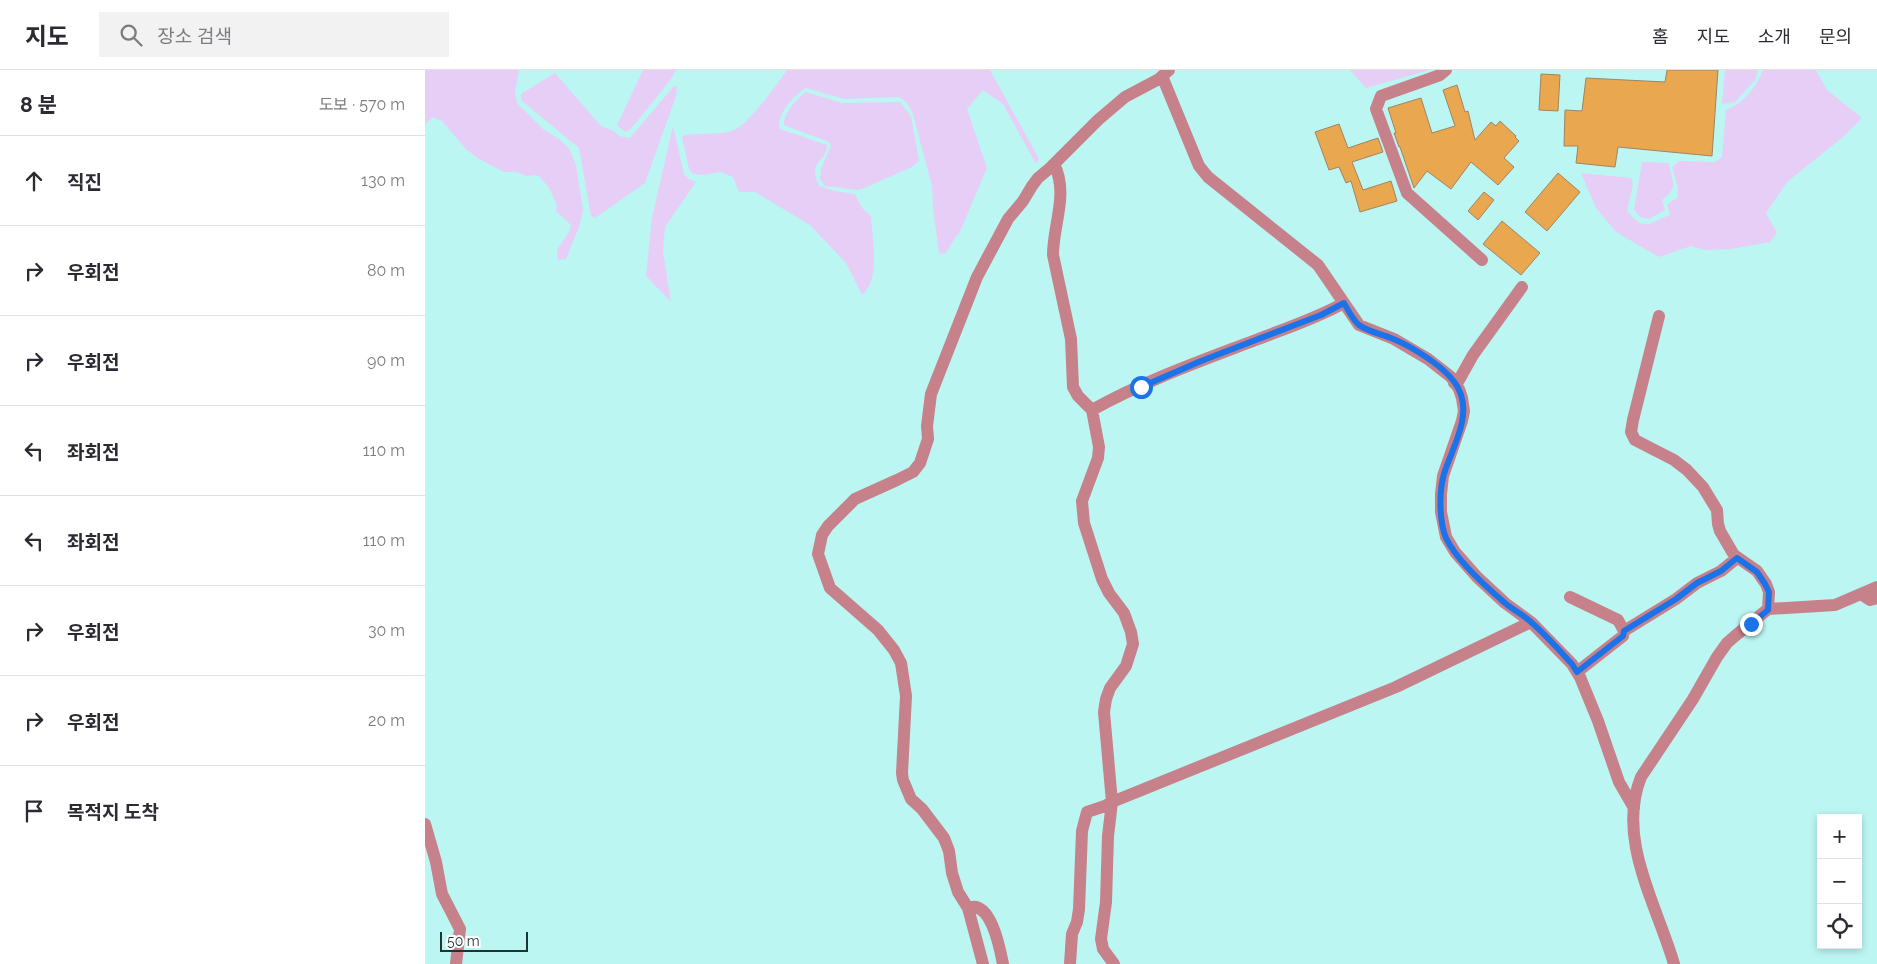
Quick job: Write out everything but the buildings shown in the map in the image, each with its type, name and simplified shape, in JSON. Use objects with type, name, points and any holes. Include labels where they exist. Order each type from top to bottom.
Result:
[{"type":"street","points":[[1446,70],[1440,75],[1381,96],[1376,109],[1407,193],[1483,260]]},
{"type":"street","points":[[983,964],[968,908],[958,892],[952,873],[949,851],[944,838],[923,809],[911,799],[903,780],[906,696],[901,663],[894,650],[878,630],[830,588],[818,554],[819,545],[828,526],[855,499],[913,472],[920,463],[928,439],[927,426],[931,394],[977,277],[1008,219],[1038,178],[1098,120],[1125,97],[1144,88],[1165,73],[1199,166],[1221,187],[1318,265],[1359,325],[1394,339],[1428,359],[1455,382],[1462,398],[1464,410],[1443,476],[1441,512],[1446,537],[1455,552],[1477,577],[1505,603],[1531,622],[1572,664],[1598,721],[1619,782],[1634,808]]},
{"type":"street","points":[[1054,164],[1060,177],[1062,191],[1053,242],[1054,268],[1071,339],[1073,387],[1078,396],[1092,410],[1099,447],[1099,458],[1082,501],[1084,523],[1103,579],[1109,593],[1123,613],[1131,632],[1133,644],[1126,666],[1110,688],[1104,712],[1112,802],[1106,902],[1101,939],[1103,949],[1115,964]]},
{"type":"street","points":[[1455,382],[1459,380],[1473,355],[1522,287]]},
{"type":"street","points":[[1092,410],[1120,394],[1321,315],[1344,303]]},
{"type":"street","points":[[1659,316],[1631,432],[1635,440],[1674,460],[1687,470],[1703,487],[1717,510],[1717,524],[1720,531],[1737,558],[1757,572],[1765,584],[1769,592],[1768,610]]},
{"type":"street","points":[[1577,672],[1623,636],[1624,631],[1676,599],[1697,583],[1721,571],[1737,558]]},
{"type":"street","points":[[1674,964],[1636,849],[1633,821],[1636,791],[1641,777],[1693,699],[1727,643],[1768,610],[1835,605],[1877,587]]},
{"type":"street","points":[[1861,594],[1871,600],[1877,598]]},
{"type":"street","points":[[1570,597],[1617,620],[1624,631]]},
{"type":"street","points":[[1069,964],[1079,909],[1084,817],[1087,812],[1396,687],[1531,622]]},
{"type":"street","points":[[425,824],[436,862],[442,894],[461,929],[456,964]]},
{"type":"street","points":[[968,908],[978,908],[994,928],[1003,964]]},
{"type":"shaded area","points":[[425,70],[519,70],[515,92],[517,103],[543,129],[569,148],[576,165],[583,210],[579,227],[566,259],[558,260],[557,250],[569,232],[571,225],[556,211],[557,205],[549,188],[539,176],[504,172],[479,159],[466,149],[442,121],[433,117],[425,124]]},
{"type":"shaded area","points":[[643,70],[676,70],[631,129],[625,132],[617,125]]},
{"type":"shaded area","points":[[787,70],[990,70],[1039,159],[1036,164],[1003,104],[983,90],[967,109],[987,168],[959,234],[946,253],[939,254],[932,186],[912,111],[905,101],[899,97],[844,99],[806,88],[802,91],[783,111],[779,123],[780,129],[827,145],[824,156],[818,162],[815,171],[819,186],[855,194],[862,208],[871,216],[874,247],[872,279],[862,295],[846,263],[810,225],[755,192],[739,192],[733,177],[720,172],[703,175],[693,174],[689,169],[682,137],[685,135],[727,132],[738,128],[762,104]]},
{"type":"shaded area","points":[[1350,70],[1429,70],[1366,88]]},
{"type":"shaded area","points":[[1725,70],[1758,70],[1755,80],[1735,102],[1722,104]]},
{"type":"shaded area","points":[[1763,70],[1816,70],[1827,90],[1862,118],[1843,137],[1787,182],[1766,213],[1777,233],[1770,242],[1731,249],[1704,250],[1691,246],[1659,257],[1616,232],[1596,208],[1581,173],[1631,178],[1633,184],[1627,211],[1642,224],[1651,223],[1670,215],[1667,204],[1677,198],[1678,188],[1672,167],[1679,161],[1715,162],[1722,157],[1726,110],[1749,94]]},
{"type":"shaded area","points":[[555,73],[601,126],[614,131],[619,136],[630,138],[674,86],[677,87],[676,96],[645,183],[595,218],[591,216],[579,148],[521,100],[521,94]]},
{"type":"shaded area","points":[[806,92],[842,103],[900,102],[911,116],[919,161],[912,167],[862,189],[825,186],[820,179],[821,169],[831,146],[829,142],[784,125],[791,107]]},
{"type":"shaded area","points":[[673,126],[684,174],[696,182],[665,227],[663,251],[671,302],[646,276],[652,218]]},
{"type":"shaded area","points":[[1642,162],[1669,163],[1673,183],[1671,191],[1662,200],[1665,210],[1649,219],[1640,217],[1634,210]]},
{"type":"route","points":[[1141,387],[1201,361],[1321,315],[1344,303],[1359,325],[1394,339],[1428,359],[1451,377],[1459,389],[1464,410],[1443,476],[1441,494],[1441,512],[1446,537],[1455,552],[1477,577],[1548,638],[1577,672],[1623,636],[1624,631],[1676,599],[1697,583],[1721,571],[1737,558],[1757,572],[1769,592],[1768,610],[1751,624]]}]
